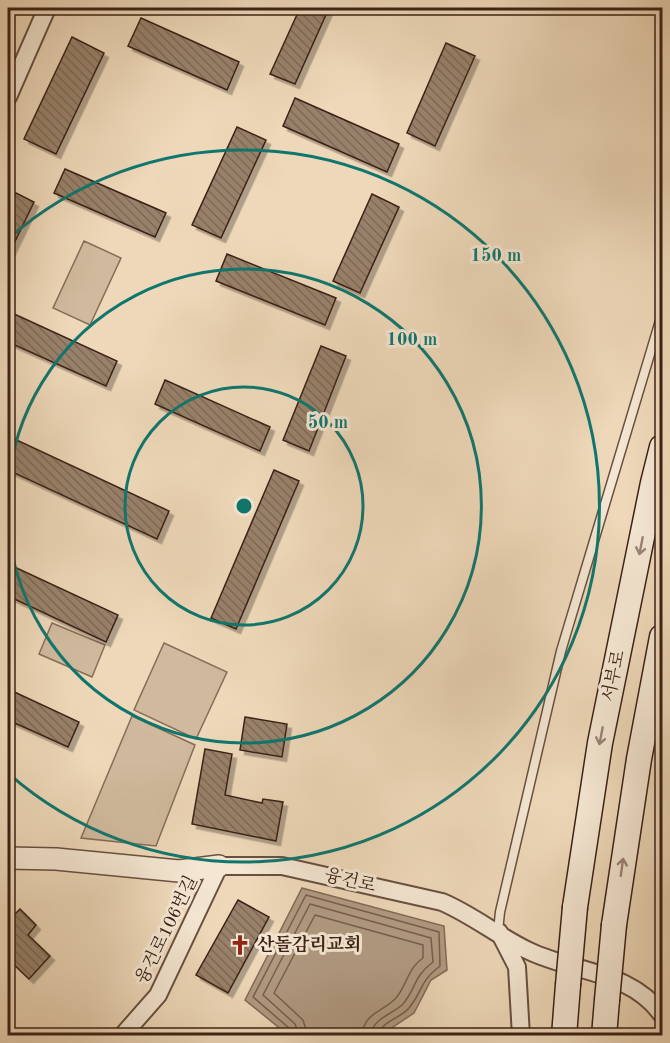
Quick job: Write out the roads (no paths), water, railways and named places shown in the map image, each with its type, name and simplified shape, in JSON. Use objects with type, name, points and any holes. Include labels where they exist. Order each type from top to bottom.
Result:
[{"type":"main road","name":"서부로","points":[[564,1035],[575,907],[600,743],[652,483],[663,447]]},
{"type":"main road","points":[[604,1035],[614,925],[639,759],[663,637]]},
{"type":"street","points":[[8,97],[47,8]]},
{"type":"street","name":"융건로","points":[[8,858],[56,859],[179,871],[219,866],[282,866],[442,902],[498,931],[529,951],[631,986],[651,999],[663,1015]]},
{"type":"street","name":"융건로106번길","points":[[122,1035],[158,995],[219,866]]},
{"type":"street","points":[[498,931],[517,967],[521,1035]]},
{"type":"lane","points":[[498,931],[500,912],[561,651],[663,314]]},
{"type":"water","points":[[302,888],[444,926],[447,970],[431,980],[414,1013],[381,1035],[288,1035],[245,1000]]},
{"type":"place","name":"산돌감리교회","points":[[240,945]]}]
